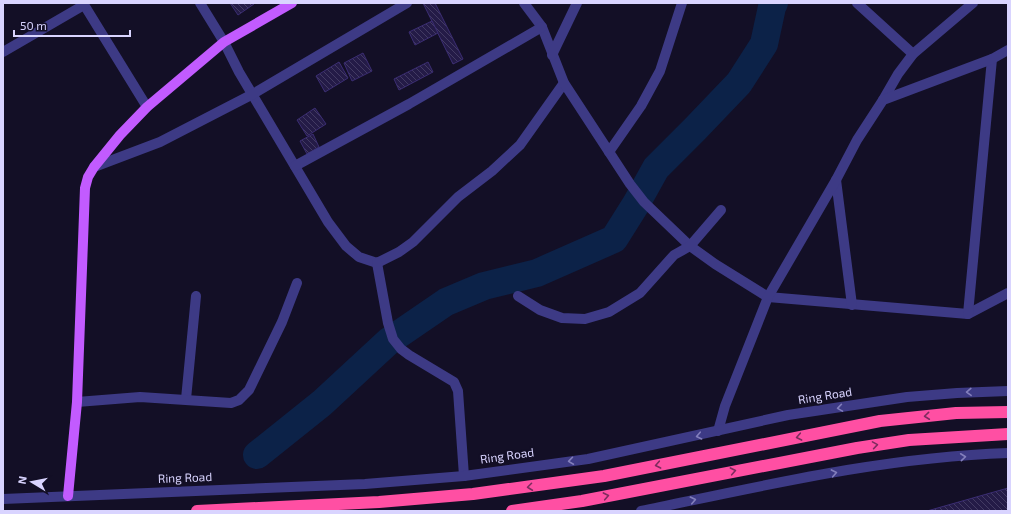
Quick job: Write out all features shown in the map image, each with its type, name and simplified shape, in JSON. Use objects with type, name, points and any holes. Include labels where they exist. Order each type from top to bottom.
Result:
[{"type":"highway","points":[[197,511],[379,502],[473,494],[604,476],[825,431],[880,422],[956,413],[1008,412]]},
{"type":"highway","points":[[512,511],[582,501],[886,443],[916,439],[1008,434]]},
{"type":"main road","points":[[68,496],[77,402],[84,188],[88,177],[94,167],[120,136],[147,107],[224,42],[292,3]]},
{"type":"street","points":[[200,3],[328,222],[346,246],[359,258],[377,263],[399,252],[413,242],[458,197],[492,171],[520,145],[564,82]]},
{"type":"street","points":[[94,167],[160,142],[253,94],[407,3]]},
{"type":"street","points":[[524,3],[542,27],[564,82],[630,184],[644,202],[690,246],[715,264],[768,297],[968,314],[1008,293]]},
{"type":"street","points":[[552,55],[578,3]]},
{"type":"street","points":[[609,152],[642,106],[660,71],[682,3]]},
{"type":"street","points":[[857,3],[913,54]]},
{"type":"street","points":[[718,432],[725,406],[768,297],[836,180],[857,140],[898,74],[913,54],[973,3]]},
{"type":"street","points":[[3,52],[83,4],[147,107]]},
{"type":"street","points":[[295,166],[409,104],[542,27]]},
{"type":"street","points":[[883,100],[992,59],[1008,50]]},
{"type":"street","points":[[968,314],[992,59]]},
{"type":"street","points":[[836,180],[852,305]]},
{"type":"street","points":[[518,296],[540,310],[562,318],[585,318],[609,312],[640,293],[674,256],[690,246],[721,210]]},
{"type":"street","points":[[377,263],[388,323],[393,339],[401,350],[409,356],[454,382],[458,391],[464,476]]},
{"type":"street","points":[[77,402],[140,397],[231,403],[240,400],[249,390],[282,322],[297,284]]},
{"type":"street","points":[[186,399],[196,296]]},
{"type":"street","name":"Ring Road","points":[[3,499],[365,484],[464,476],[588,459],[718,432],[788,415],[907,397],[1008,391]]},
{"type":"street","points":[[641,511],[851,470],[925,460],[1008,454]]},
{"type":"building","points":[[230,3],[254,3],[254,4],[238,15]]},
{"type":"building","points":[[423,3],[435,3],[463,59],[453,64]]},
{"type":"building","points":[[432,21],[438,33],[415,45],[409,32]]},
{"type":"building","points":[[363,53],[372,71],[352,81],[344,63]]},
{"type":"building","points":[[339,62],[348,78],[325,92],[316,76]]},
{"type":"building","points":[[428,62],[433,72],[399,90],[394,79]]},
{"type":"building","points":[[315,108],[326,124],[307,136],[297,120]]},
{"type":"building","points":[[313,134],[319,147],[307,154],[300,141]]},
{"type":"building","points":[[1008,488],[1008,511],[927,511]]},
{"type":"waterway","points":[[257,455],[322,403],[389,341],[446,302],[484,286],[537,273],[614,239],[656,168],[739,83],[764,44],[774,3]]}]
